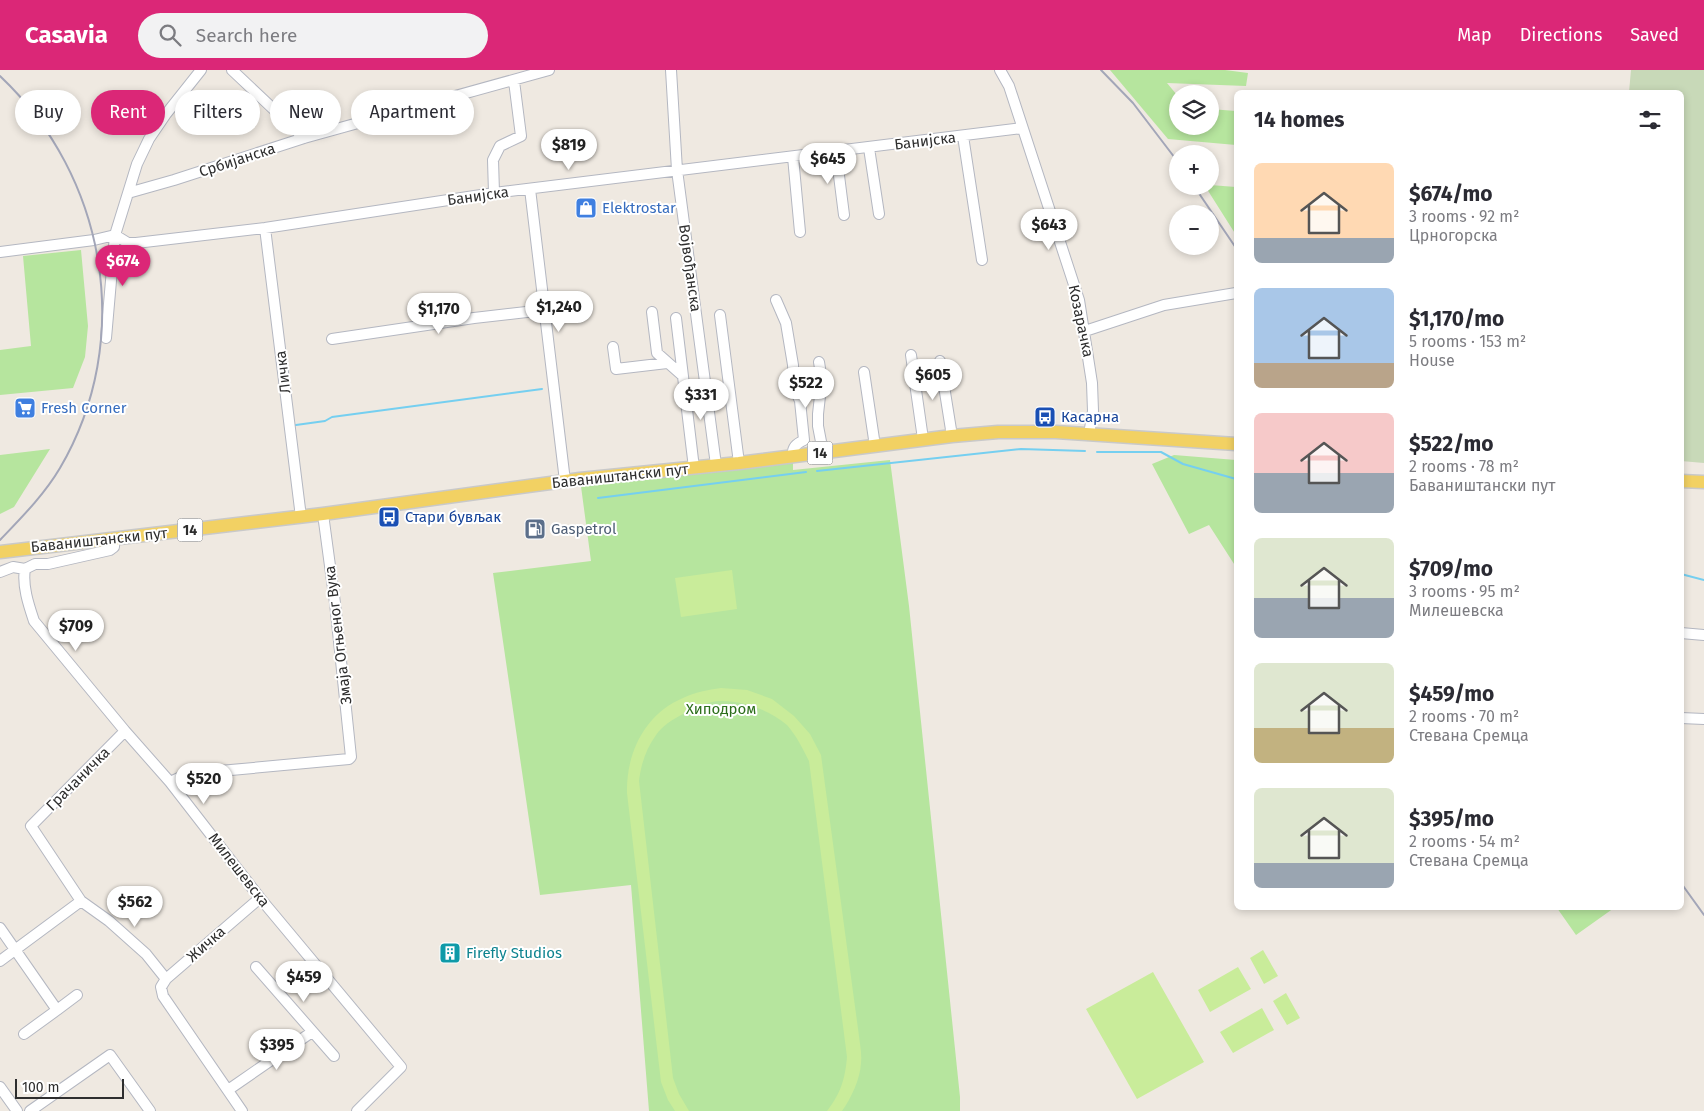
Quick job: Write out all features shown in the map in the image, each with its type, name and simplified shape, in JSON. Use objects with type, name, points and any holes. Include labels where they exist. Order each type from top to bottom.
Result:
[{"type":"main road","name":"Баваништански пут","points":[[2,551],[301,517],[564,481],[739,463],[952,436],[998,432],[1089,434],[1234,444]]},
{"type":"main road","points":[[1684,480],[1704,482]]},
{"type":"street","points":[[106,338],[115,235],[138,164],[149,139],[178,96],[201,70]]},
{"type":"street","points":[[232,70],[304,138]]},
{"type":"street","name":"Србијанска","points":[[128,193],[304,138],[549,70]]},
{"type":"street","name":"Војвођанска","points":[[671,70],[677,170],[716,465]]},
{"type":"street","name":"Козарачка","points":[[1000,70],[1009,86],[1079,300],[1092,383],[1093,411],[1089,434]]},
{"type":"street","points":[[494,193],[493,160],[500,146],[521,136],[514,81]]},
{"type":"street","name":"Банијска","points":[[115,235],[128,243],[136,243],[265,228],[530,188],[793,158],[1022,128]]},
{"type":"street","name":"Банијска","points":[[963,136],[982,260]]},
{"type":"street","points":[[869,148],[879,214]]},
{"type":"street","points":[[836,152],[844,215]]},
{"type":"street","points":[[793,158],[800,232]]},
{"type":"street","points":[[530,188],[564,481]]},
{"type":"street","name":"Личка","points":[[265,228],[301,517]]},
{"type":"street","points":[[0,252],[94,240],[115,235]]},
{"type":"street","points":[[1085,330],[1164,305],[1234,293]]},
{"type":"street","points":[[776,300],[786,323],[793,365],[794,387],[800,401],[804,440],[796,443],[792,449],[793,456]]},
{"type":"street","points":[[332,339],[474,318],[544,310]]},
{"type":"street","points":[[652,312],[657,353],[683,376]]},
{"type":"street","points":[[720,315],[739,463]]},
{"type":"street","points":[[676,318],[694,468]]},
{"type":"street","points":[[613,347],[616,369],[667,362]]},
{"type":"street","points":[[911,356],[923,440]]},
{"type":"street","points":[[940,361],[952,436]]},
{"type":"street","points":[[819,362],[824,388],[820,396],[818,414],[818,426],[823,452]]},
{"type":"street","points":[[864,372],[875,446]]},
{"type":"street","name":"Змаја Огњеног Вука","points":[[170,782],[181,777],[220,771],[349,759],[351,756],[335,603],[323,514]]},
{"type":"street","points":[[0,572],[13,567],[25,570],[34,564],[48,564],[110,550],[114,547],[114,538]]},
{"type":"street","name":"Милешевска","points":[[25,570],[24,580],[34,621],[170,782],[260,898],[401,1067],[358,1111]]},
{"type":"street","points":[[1684,633],[1704,635]]},
{"type":"street","points":[[1684,718],[1704,719]]},
{"type":"street","name":"Грачаничка","points":[[81,901],[31,826],[125,731]]},
{"type":"street","name":"Жичка","points":[[166,979],[260,898]]},
{"type":"street","points":[[0,961],[81,901],[109,921],[146,954],[166,979],[161,987],[163,996],[242,1111]]},
{"type":"street","points":[[0,928],[57,1010]]},
{"type":"street","points":[[256,967],[334,1056]]},
{"type":"street","points":[[24,1034],[76,996]]},
{"type":"street","points":[[228,1090],[312,1032]]},
{"type":"street","points":[[30,1111],[110,1055],[150,1111]]},
{"type":"street","points":[[0,1087],[17,1111]]},
{"type":"green space","points":[[1110,70],[1225,70],[1248,73],[1246,86],[1167,83],[1169,85],[1169,135],[1219,135],[1219,110],[1234,111],[1234,145],[1168,139]]},
{"type":"green space","points":[[1631,70],[1704,70],[1704,463],[1684,461],[1684,90],[1629,90]]},
{"type":"green space","points":[[1219,186],[1234,187],[1234,232],[1219,208],[1219,205],[1217,205],[1211,195],[1219,195]]},
{"type":"green space","points":[[81,250],[88,326],[85,357],[73,388],[0,395],[0,350],[31,346],[23,256]]},
{"type":"green space","points":[[50,449],[14,507],[0,514],[0,455]]},
{"type":"green space","points":[[1174,455],[1234,460],[1234,564],[1209,525],[1189,534],[1152,464]]},
{"type":"green space","name":"Хиподром","points":[[793,456],[793,470],[890,460],[909,606],[960,1111],[649,1111],[631,885],[540,895],[493,573],[591,561],[580,479]]},
{"type":"green space","points":[[732,570],[737,609],[681,617],[675,578]]},
{"type":"green space","points":[[721,688],[747,690],[772,699],[794,716],[810,734],[821,755],[861,1053],[857,1082],[852,1095],[842,1111],[827,1111],[842,1086],[847,1057],[809,761],[787,725],[764,711],[737,702],[719,701],[710,703],[672,720],[652,740],[641,769],[639,781],[673,1078],[679,1094],[689,1111],[675,1111],[668,1100],[661,1082],[627,793],[630,764],[640,736],[658,714],[670,705],[688,696]]},
{"type":"green space","points":[[1558,910],[1611,910],[1576,935]]},
{"type":"green space","points":[[1263,950],[1278,976],[1264,984],[1250,958]]},
{"type":"green space","points":[[1238,967],[1251,989],[1210,1012],[1198,990]]},
{"type":"green space","points":[[1153,972],[1204,1062],[1137,1099],[1086,1009]]},
{"type":"green space","points":[[1286,993],[1300,1018],[1287,1025],[1273,1001]]},
{"type":"green space","points":[[1262,1008],[1274,1030],[1233,1053],[1220,1032]]},
{"type":"waterway","points":[[296,425],[325,421],[332,417],[542,389]]},
{"type":"waterway","points":[[817,471],[1021,449],[1085,451]]},
{"type":"waterway","points":[[1097,452],[1161,452],[1183,464],[1234,478]]},
{"type":"waterway","points":[[598,498],[806,472]]},
{"type":"waterway","points":[[1684,575],[1704,580]]},
{"type":"railway","points":[[1101,70],[1133,103],[1169,150]]},
{"type":"railway","points":[[0,76],[36,117],[65,162],[86,211],[98,262],[102,314],[97,367],[83,419],[54,478],[32,506],[0,540]]},
{"type":"railway","points":[[1200,195],[1234,245]]},
{"type":"railway","points":[[1684,887],[1704,915]]},
{"type":"place","name":"Elektrostar","points":[[586,208]]},
{"type":"place","name":"Fresh Corner","points":[[25,408]]},
{"type":"place","name":"Касарна","points":[[1045,417]]},
{"type":"place","name":"Стари бувљак","points":[[389,517]]},
{"type":"place","name":"Gaspetrol","points":[[535,529]]},
{"type":"place","name":"Firefly Studios","points":[[450,953]]}]
